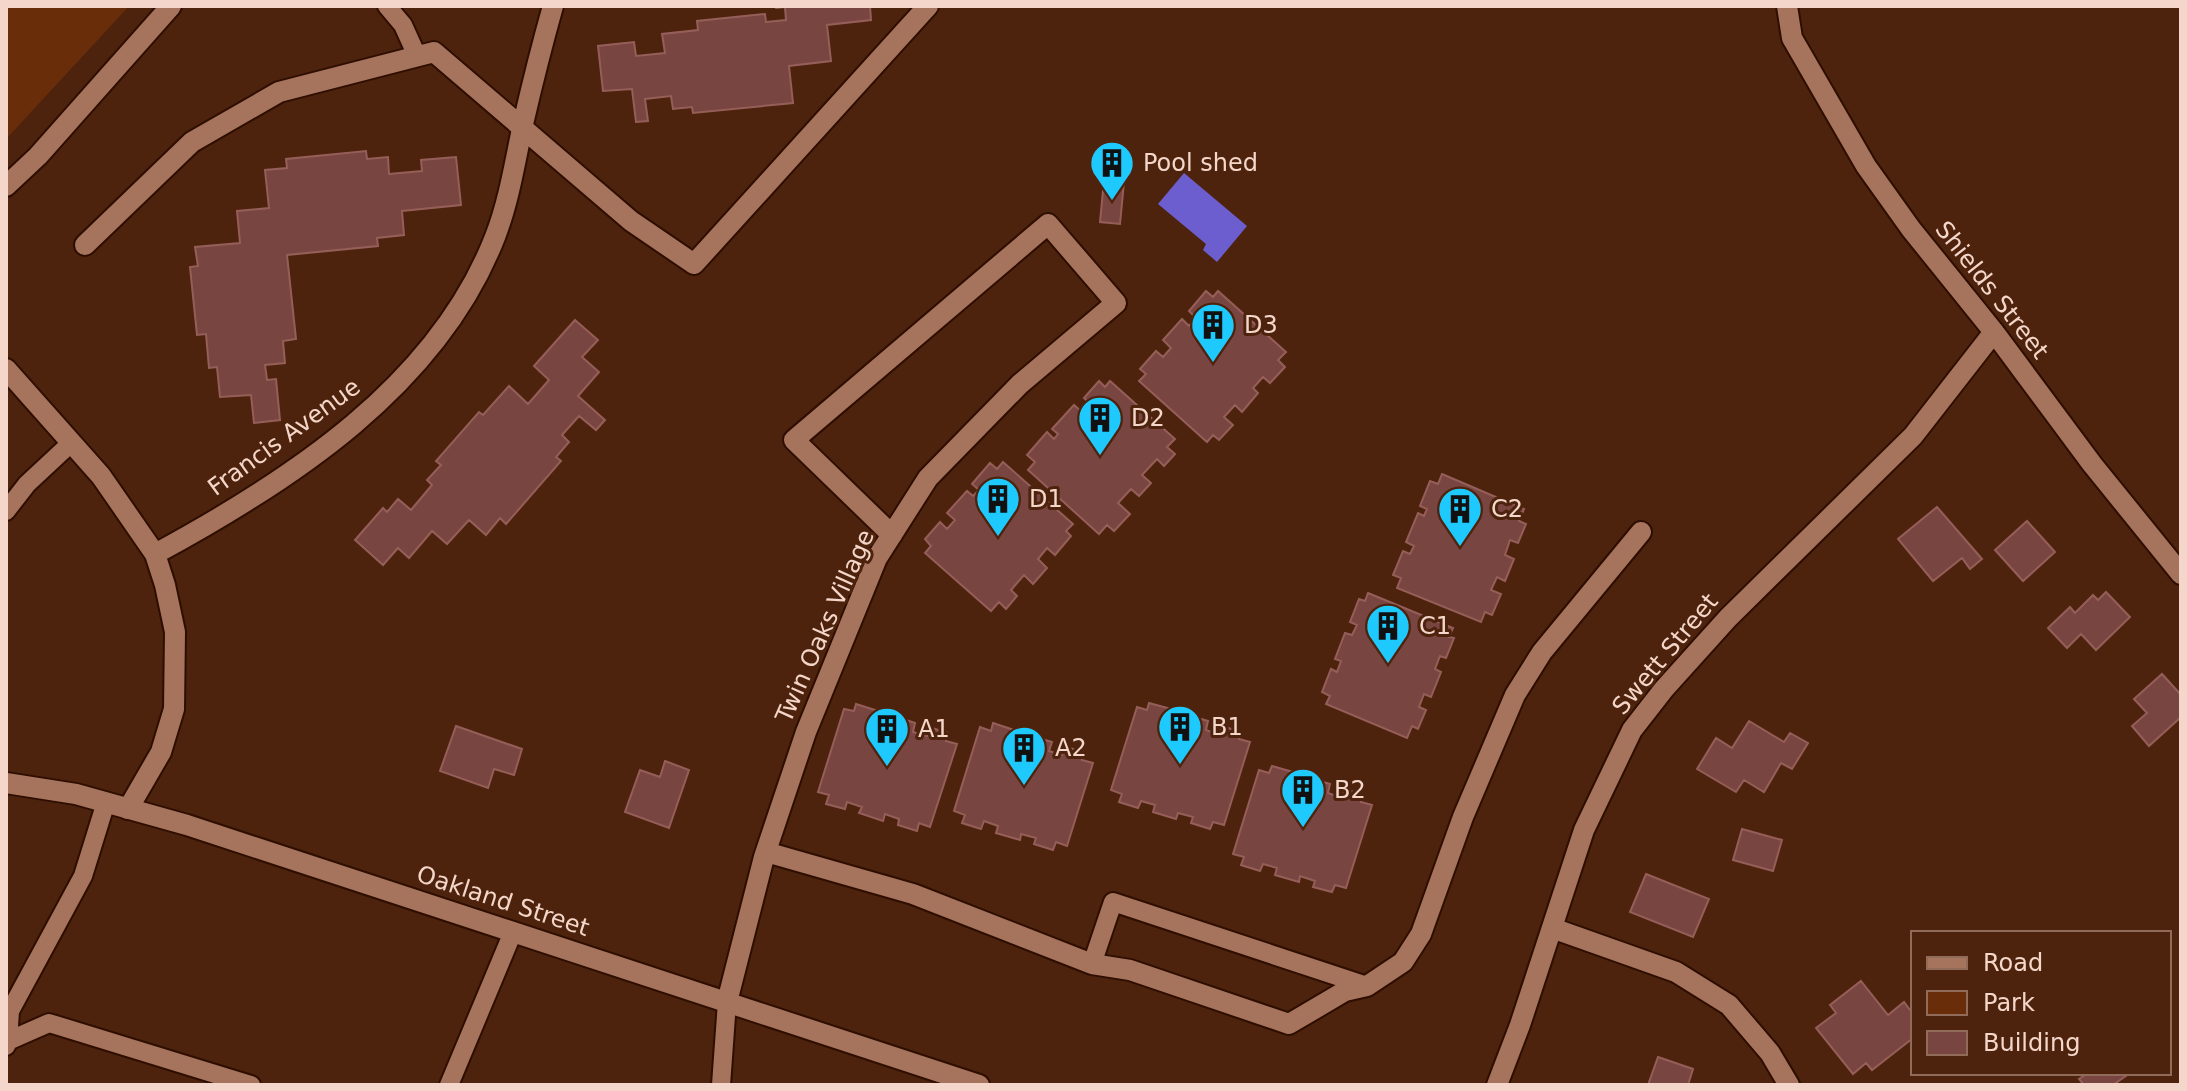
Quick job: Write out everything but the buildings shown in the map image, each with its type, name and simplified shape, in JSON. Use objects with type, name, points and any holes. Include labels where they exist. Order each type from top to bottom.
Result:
[{"type":"street","points":[[6,186],[38,156],[171,6]]},
{"type":"street","name":"Francis Avenue","points":[[155,554],[243,503],[351,425],[416,364],[454,316],[473,287],[496,235],[553,6]]},
{"type":"street","points":[[85,245],[192,142],[279,92],[434,52],[631,221],[694,264],[928,6]]},
{"type":"street","name":"Shields Street","points":[[1788,14],[1792,38],[1866,166],[2092,464],[2181,574]]},
{"type":"street","name":"Twin Oaks Village","points":[[727,1002],[766,852],[806,732],[877,558],[892,535],[928,478],[1020,384],[1116,303],[1048,224],[794,440],[892,535]]},
{"type":"street","name":"Swett Street","points":[[1497,1085],[1584,830],[1632,730],[1728,618],[1913,436],[1994,332]]},
{"type":"street","points":[[6,369],[101,476],[155,554],[165,585],[175,632],[174,709],[161,752],[128,809]]},
{"type":"street","points":[[766,852],[913,894],[1092,964],[1130,970],[1289,1024],[1345,991],[1367,986],[1403,962],[1421,934],[1463,817],[1515,695],[1542,652],[1641,532]]},
{"type":"street","name":"Oakland Street","points":[[6,783],[46,788],[187,825],[979,1085]]},
{"type":"street","points":[[1552,928],[1676,972],[1729,1005],[1770,1053],[1789,1085]]},
{"type":"lane","points":[[387,6],[403,25],[417,56]]},
{"type":"lane","points":[[6,511],[27,484],[71,443]]},
{"type":"lane","points":[[106,802],[83,876],[8,1011],[7,1044],[49,1023],[251,1085]]},
{"type":"lane","points":[[1092,964],[1113,902],[1367,986]]},
{"type":"lane","points":[[449,1085],[513,932]]},
{"type":"lane","points":[[721,1085],[727,1002]]},
{"type":"green space","points":[[6,6],[129,6],[6,139]]},
{"type":"shaded area","points":[[1184,173],[1247,226],[1217,262],[1203,250],[1206,244],[1158,204]]},
{"type":"place","name":"Pool shed","points":[[1112,202]]},
{"type":"place","name":"D3","points":[[1213,364]]},
{"type":"place","name":"D2","points":[[1100,457]]},
{"type":"place","name":"D1","points":[[998,538]]},
{"type":"place","name":"C2","points":[[1460,548]]},
{"type":"place","name":"C1","points":[[1388,665]]},
{"type":"place","name":"B1","points":[[1180,766]]},
{"type":"place","name":"A1","points":[[887,768]]},
{"type":"place","name":"A2","points":[[1024,787]]},
{"type":"place","name":"B2","points":[[1303,829]]}]
